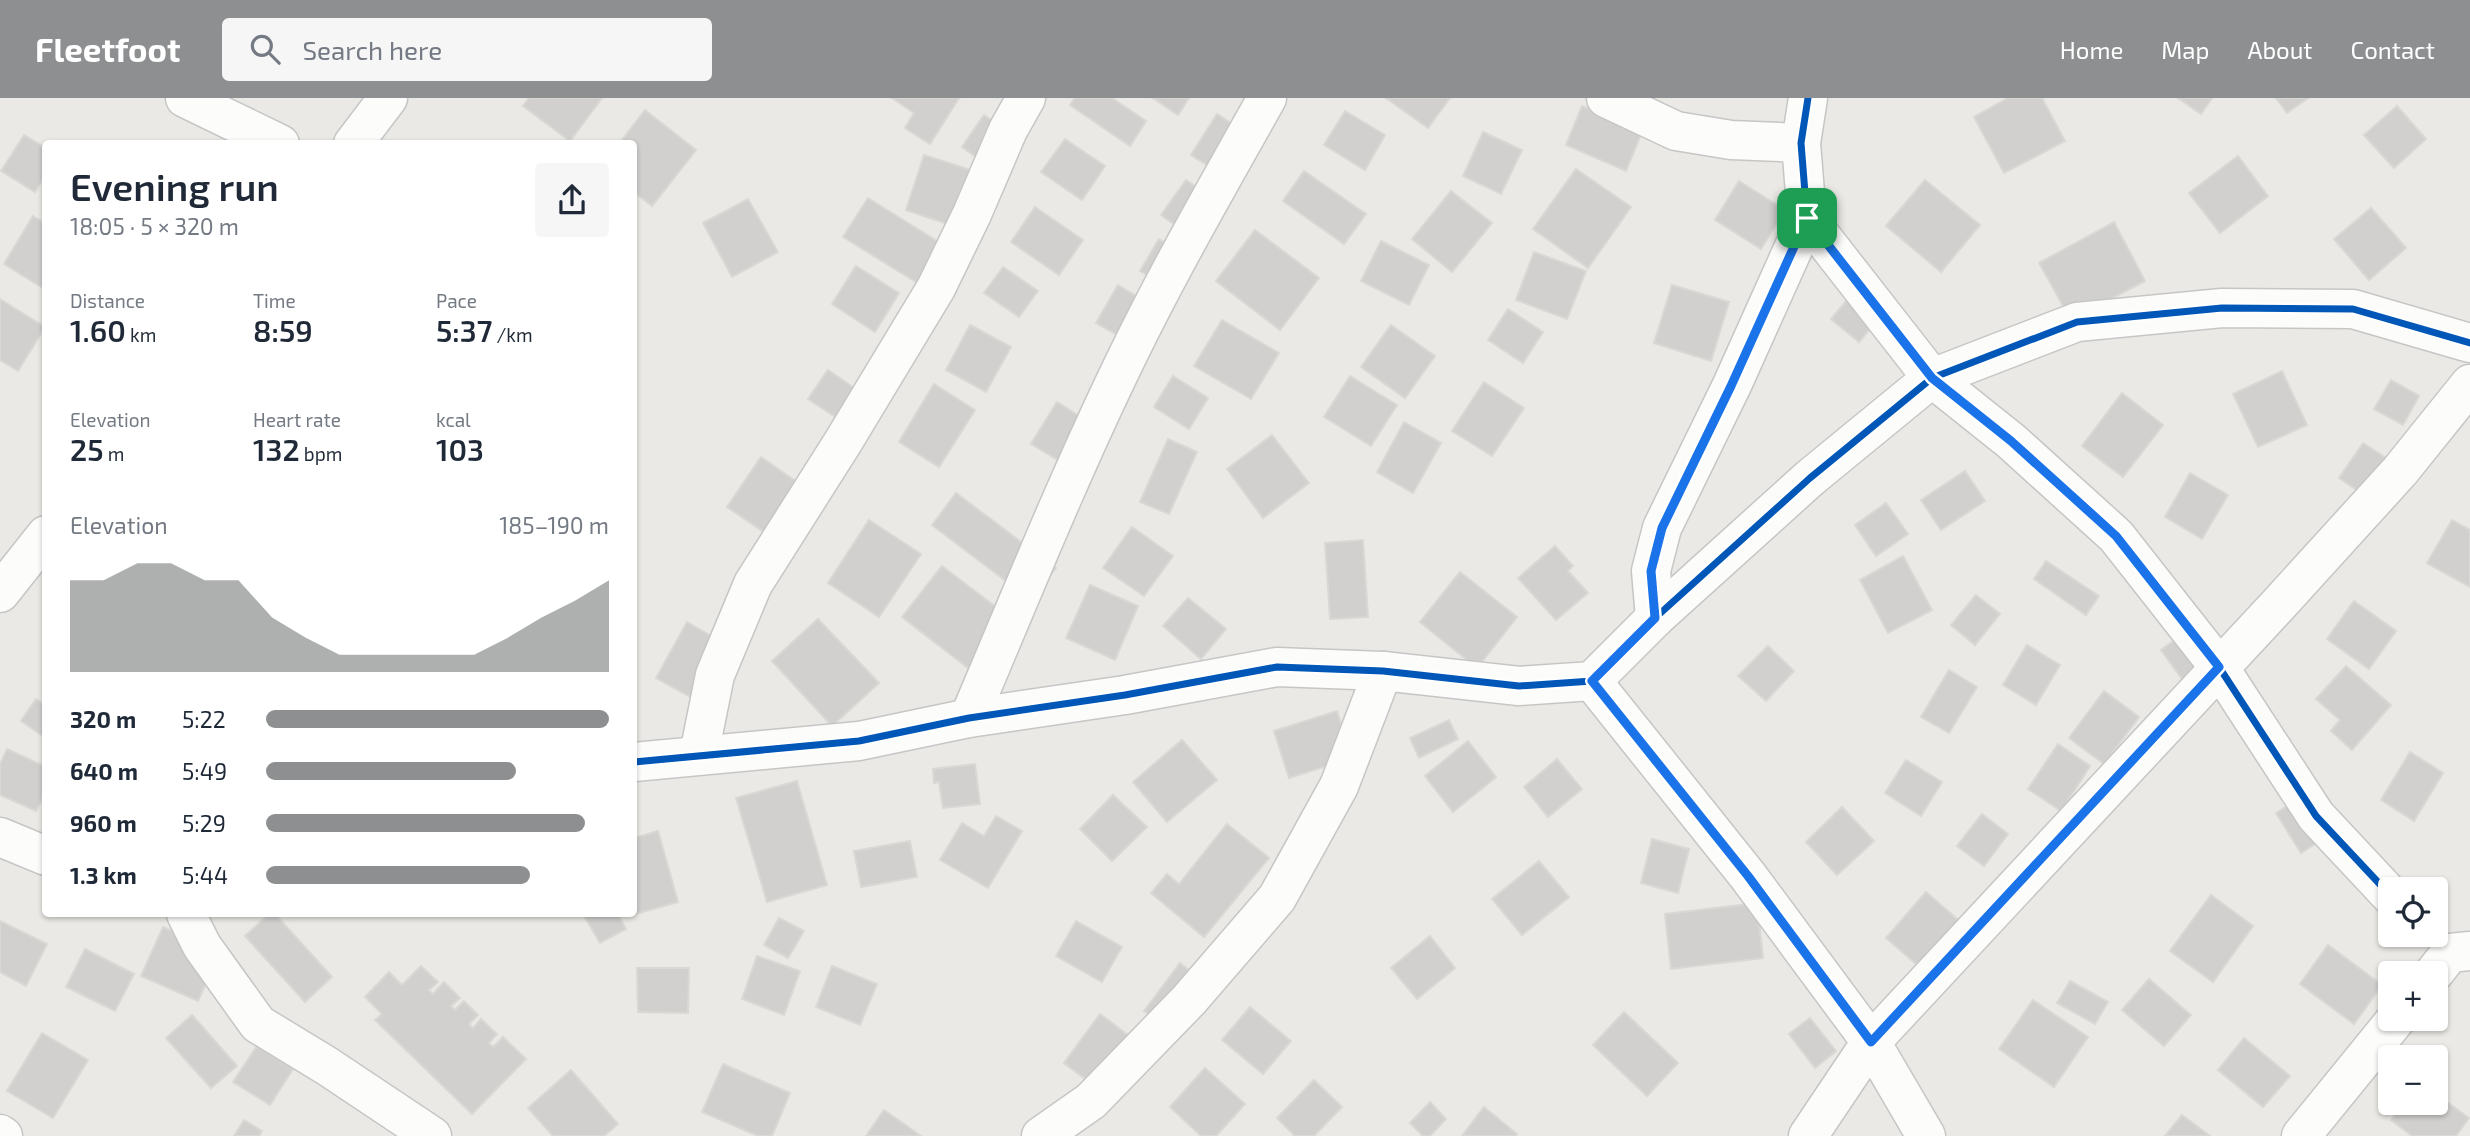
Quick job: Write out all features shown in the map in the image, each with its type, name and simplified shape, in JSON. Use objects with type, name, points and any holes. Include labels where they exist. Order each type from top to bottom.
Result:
[{"type":"street","points":[[185,98],[272,140]]},
{"type":"street","points":[[356,140],[388,98]]},
{"type":"street","points":[[699,754],[715,675],[753,584],[936,288],[1008,130],[1026,98]]},
{"type":"street","points":[[969,718],[1059,504],[1126,358],[1195,226],[1267,98]]},
{"type":"street","points":[[1606,98],[1676,131],[1731,139],[1801,143]]},
{"type":"street","points":[[1655,618],[1651,571],[1662,528],[1731,386],[1807,218],[1801,143],[1808,98]]},
{"type":"street","points":[[1807,218],[1932,378],[2011,441],[2116,536],[2219,667],[2316,816],[2378,882]]},
{"type":"street","points":[[637,762],[859,740],[969,718],[1125,695],[1277,667],[1383,671],[1519,686],[1592,681],[1655,618],[1810,478],[1932,378],[2077,322],[2222,308],[2353,309],[2470,343]]},
{"type":"street","points":[[1808,1136],[1871,1042],[2400,471],[2470,384]]},
{"type":"street","points":[[0,593],[42,540]]},
{"type":"street","points":[[1041,1136],[1091,1101],[1189,1000],[1277,898],[1339,786],[1383,671]]},
{"type":"street","points":[[1592,681],[1748,876],[1871,1042],[1926,1136]]},
{"type":"street","points":[[0,837],[42,854]]},
{"type":"street","points":[[187,917],[202,947],[258,1024],[432,1136]]},
{"type":"street","points":[[2301,1136],[2386,1031]]},
{"type":"building","points":[[529,98],[602,98],[571,140],[523,106]]},
{"type":"building","points":[[892,98],[959,98],[930,144],[905,128],[914,113]]},
{"type":"building","points":[[1075,98],[1112,98],[1146,121],[1130,146],[1070,105]]},
{"type":"building","points":[[1153,98],[1189,98],[1178,115]]},
{"type":"building","points":[[1386,98],[1450,98],[1428,128]]},
{"type":"building","points":[[2008,98],[2042,98],[2065,141],[2004,173],[1974,117]]},
{"type":"building","points":[[2178,98],[2212,98],[2201,114]]},
{"type":"building","points":[[2276,98],[2308,98],[2287,113]]},
{"type":"building","points":[[1582,106],[1642,132],[1626,171],[1566,145]]},
{"type":"building","points":[[2397,106],[2426,139],[2394,168],[2364,135]]},
{"type":"building","points":[[645,110],[696,150],[652,206],[637,194],[637,140],[622,140]]},
{"type":"building","points":[[1345,111],[1385,135],[1365,170],[1324,145]]},
{"type":"building","points":[[1217,114],[1261,142],[1235,183],[1191,155]]},
{"type":"building","points":[[984,115],[1024,143],[1002,175],[962,147]]},
{"type":"building","points":[[1483,132],[1522,150],[1501,194],[1463,176]]},
{"type":"building","points":[[24,135],[42,146],[42,181],[35,192],[1,171]]},
{"type":"building","points":[[1065,139],[1105,166],[1082,200],[1041,172]]},
{"type":"building","points":[[924,155],[992,177],[974,233],[906,210]]},
{"type":"building","points":[[2238,156],[2268,196],[2220,233],[2189,193]]},
{"type":"building","points":[[1576,169],[1631,207],[1588,268],[1533,229]]},
{"type":"building","points":[[1304,171],[1366,214],[1344,244],[1283,201]]},
{"type":"building","points":[[1186,180],[1228,208],[1202,244],[1161,215]]},
{"type":"building","points":[[1925,180],[1980,225],[1941,272],[1886,226]]},
{"type":"building","points":[[1739,181],[1785,210],[1761,249],[1715,220]]},
{"type":"building","points":[[1451,191],[1492,223],[1452,272],[1412,239]]},
{"type":"building","points":[[868,198],[961,256],[937,295],[843,237]]},
{"type":"building","points":[[748,199],[778,252],[732,277],[703,223]]},
{"type":"building","points":[[1035,207],[1083,240],[1059,275],[1011,242]]},
{"type":"building","points":[[2371,208],[2406,248],[2369,280],[2334,239]]},
{"type":"building","points":[[33,216],[42,222],[42,288],[4,264]]},
{"type":"building","points":[[2114,222],[2145,281],[2071,320],[2039,263]]},
{"type":"building","points":[[1255,230],[1319,278],[1280,330],[1216,281]]},
{"type":"building","points":[[1159,239],[1197,262],[1178,293],[1140,271]]},
{"type":"building","points":[[1381,241],[1429,265],[1409,305],[1361,281]]},
{"type":"building","points":[[1534,252],[1586,271],[1567,319],[1516,300]]},
{"type":"building","points":[[856,266],[899,293],[875,332],[832,304]]},
{"type":"building","points":[[1003,267],[1038,291],[1019,317],[984,293]]},
{"type":"building","points":[[1118,285],[1169,316],[1148,352],[1096,323]]},
{"type":"building","points":[[1672,285],[1729,302],[1711,361],[1654,343]]},
{"type":"building","points":[[1853,293],[1881,316],[1859,342],[1831,319]]},
{"type":"building","points":[[0,299],[42,325],[42,332],[18,371],[0,360]]},
{"type":"building","points":[[1508,309],[1543,332],[1523,363],[1488,340]]},
{"type":"building","points":[[1222,320],[1279,353],[1251,399],[1194,366]]},
{"type":"building","points":[[970,325],[1011,347],[986,392],[946,370]]},
{"type":"building","points":[[1391,325],[1435,356],[1405,398],[1361,367]]},
{"type":"building","points":[[828,370],[863,394],[843,422],[808,399]]},
{"type":"building","points":[[2282,371],[2307,425],[2258,447],[2233,394]]},
{"type":"building","points":[[1173,376],[1208,398],[1189,429],[1154,407]]},
{"type":"building","points":[[1350,376],[1397,405],[1371,446],[1324,417]]},
{"type":"building","points":[[2391,380],[2419,396],[2403,425],[2374,409]]},
{"type":"building","points":[[1484,382],[1524,408],[1492,456],[1452,431]]},
{"type":"building","points":[[934,384],[975,410],[939,467],[899,442]]},
{"type":"building","points":[[2122,393],[2163,425],[2123,477],[2082,446]]},
{"type":"building","points":[[1057,402],[1108,434],[1083,475],[1031,444]]},
{"type":"building","points":[[1404,422],[1441,443],[1413,493],[1377,472]]},
{"type":"building","points":[[1272,435],[1309,483],[1263,518],[1227,469]]},
{"type":"building","points":[[1168,439],[1197,452],[1169,514],[1140,502]]},
{"type":"building","points":[[2363,443],[2400,467],[2376,503],[2339,478]]},
{"type":"building","points":[[761,457],[804,487],[770,536],[727,507]]},
{"type":"building","points":[[1965,471],[1985,501],[1941,530],[1921,500]]},
{"type":"building","points":[[2190,473],[2228,495],[2202,539],[2165,517]]},
{"type":"building","points":[[956,493],[1056,568],[1031,600],[932,525]]},
{"type":"building","points":[[1886,503],[1908,534],[1876,556],[1855,525]]},
{"type":"building","points":[[869,520],[921,554],[879,617],[828,583]]},
{"type":"building","points":[[2452,520],[2470,530],[2470,587],[2427,563]]},
{"type":"building","points":[[1132,527],[1173,556],[1144,596],[1103,568]]},
{"type":"building","points":[[1363,540],[1368,617],[1330,619],[1325,543]]},
{"type":"building","points":[[1555,546],[1573,566],[1568,571],[1588,593],[1556,620],[1518,578]]},
{"type":"building","points":[[1903,556],[1932,610],[1888,633],[1860,580]]},
{"type":"building","points":[[2046,561],[2099,596],[2086,615],[2034,579]]},
{"type":"building","points":[[942,566],[1021,626],[981,678],[902,617]]},
{"type":"building","points":[[1460,572],[1517,617],[1477,668],[1420,622]]},
{"type":"building","points":[[1090,585],[1138,606],[1115,660],[1066,638]]},
{"type":"building","points":[[1976,595],[2000,614],[1975,645],[1951,625]]},
{"type":"building","points":[[1188,598],[1226,629],[1201,659],[1163,626]]},
{"type":"building","points":[[2354,601],[2396,631],[2369,669],[2327,639]]},
{"type":"building","points":[[818,619],[879,683],[832,726],[772,661]]},
{"type":"building","points":[[687,622],[734,649],[703,704],[656,678]]},
{"type":"building","points":[[2199,622],[2228,663],[2190,690],[2161,650]]},
{"type":"building","points":[[2027,645],[2060,665],[2036,705],[2003,685]]},
{"type":"building","points":[[1768,646],[1794,671],[1766,701],[1738,676]]},
{"type":"building","points":[[2346,666],[2391,705],[2352,750],[2331,731],[2340,720],[2316,699]]},
{"type":"building","points":[[1949,670],[1977,687],[1949,733],[1921,717]]},
{"type":"building","points":[[2104,691],[2139,717],[2104,764],[2069,738]]},
{"type":"building","points":[[36,699],[42,703],[42,735],[21,721]]},
{"type":"building","points":[[1337,711],[1352,758],[1289,778],[1274,731]]},
{"type":"building","points":[[1449,720],[1458,739],[1419,758],[1410,738]]},
{"type":"building","points":[[1182,740],[1217,780],[1167,822],[1133,782]]},
{"type":"building","points":[[1468,741],[1496,777],[1453,812],[1425,776]]},
{"type":"building","points":[[2058,744],[2090,766],[2061,811],[2028,789]]},
{"type":"building","points":[[7,749],[42,765],[42,799],[36,811],[0,795],[0,764]]},
{"type":"building","points":[[2410,752],[2443,773],[2414,821],[2381,800]]},
{"type":"building","points":[[1557,759],[1582,789],[1548,817],[1524,787]]},
{"type":"building","points":[[1906,760],[1942,782],[1921,816],[1885,793]]},
{"type":"building","points":[[975,764],[980,804],[943,808],[939,782],[934,783],[933,769]]},
{"type":"building","points":[[797,781],[827,885],[767,902],[736,798]]},
{"type":"building","points":[[2313,790],[2338,829],[2301,853],[2276,813]]},
{"type":"building","points":[[1113,795],[1147,827],[1112,861],[1080,829]]},
{"type":"building","points":[[1842,807],[1874,841],[1837,875],[1806,842]]},
{"type":"building","points":[[1982,814],[2008,834],[1984,866],[1957,846]]},
{"type":"building","points":[[996,816],[1022,831],[988,888],[940,860],[962,823],[984,836]]},
{"type":"building","points":[[1227,824],[1269,858],[1204,937],[1151,893],[1167,874],[1179,884]]},
{"type":"building","points":[[658,831],[678,902],[637,914],[637,837]]},
{"type":"building","points":[[1652,839],[1689,849],[1678,893],[1641,883]]},
{"type":"building","points":[[910,841],[917,877],[861,887],[854,851]]},
{"type":"building","points":[[1539,861],[1569,897],[1522,935],[1492,899]]},
{"type":"building","points":[[1926,892],[1971,931],[1931,977],[1886,938]]},
{"type":"building","points":[[2211,895],[2253,926],[2213,982],[2170,951]]},
{"type":"building","points":[[1757,903],[1763,958],[1671,969],[1665,914]]},
{"type":"building","points":[[266,917],[278,917],[332,977],[305,1002],[245,936]]},
{"type":"building","points":[[585,917],[620,917],[626,929],[600,943]]},
{"type":"building","points":[[779,918],[804,931],[788,958],[764,945]]},
{"type":"building","points":[[0,921],[47,944],[26,986],[0,972]]},
{"type":"building","points":[[1076,921],[1122,947],[1102,982],[1056,956]]},
{"type":"building","points":[[163,927],[202,944],[215,964],[198,1001],[141,976]]},
{"type":"building","points":[[1430,936],[1455,968],[1417,999],[1391,968]]},
{"type":"building","points":[[2328,945],[2378,982],[2378,991],[2354,1024],[2300,984]]},
{"type":"building","points":[[85,949],[134,974],[115,1011],[66,987]]},
{"type":"building","points":[[757,956],[800,971],[784,1015],[742,999]]},
{"type":"building","points":[[1180,963],[1208,985],[1173,1032],[1144,1011]]},
{"type":"building","points":[[421,966],[438,982],[429,990],[433,994],[444,982],[460,998],[451,1006],[455,1010],[464,1001],[478,1015],[469,1024],[473,1028],[481,1019],[497,1034],[489,1043],[493,1047],[503,1037],[526,1059],[472,1114],[375,1020],[382,1014],[365,997],[389,972],[402,985]]},
{"type":"building","points":[[832,966],[877,984],[860,1025],[816,1007]]},
{"type":"building","points":[[637,968],[689,968],[688,1013],[638,1012]]},
{"type":"building","points":[[2149,979],[2191,1015],[2164,1046],[2122,1010]]},
{"type":"building","points":[[2070,981],[2108,1002],[2095,1024],[2057,1003]]},
{"type":"building","points":[[2033,1000],[2088,1037],[2054,1087],[1999,1049]]},
{"type":"building","points":[[1250,1007],[1291,1041],[1263,1074],[1222,1040]]},
{"type":"building","points":[[1624,1012],[1678,1063],[1647,1096],[1593,1045]]},
{"type":"building","points":[[1100,1014],[1140,1044],[1104,1093],[1064,1063]]},
{"type":"building","points":[[192,1015],[237,1066],[211,1088],[166,1038]]},
{"type":"building","points":[[1810,1018],[1836,1051],[1815,1068],[1789,1034]]},
{"type":"building","points":[[42,1033],[88,1060],[53,1118],[7,1091]]},
{"type":"building","points":[[2244,1038],[2290,1076],[2263,1107],[2218,1070]]},
{"type":"building","points":[[257,1046],[293,1069],[270,1105],[233,1082]]},
{"type":"building","points":[[723,1064],[790,1093],[772,1136],[758,1136],[702,1112]]},
{"type":"building","points":[[1205,1068],[1245,1104],[1216,1136],[1201,1136],[1170,1107]]},
{"type":"building","points":[[571,1070],[618,1124],[604,1136],[553,1136],[528,1108]]},
{"type":"building","points":[[1314,1080],[1342,1107],[1314,1136],[1295,1136],[1277,1118]]},
{"type":"building","points":[[1430,1102],[1446,1119],[1430,1136],[1423,1136],[1410,1123]]},
{"type":"building","points":[[2448,1103],[2469,1118],[2456,1136],[2412,1136],[2391,1120],[2395,1115],[2448,1115]]},
{"type":"building","points":[[1484,1107],[1517,1134],[1462,1136]]},
{"type":"building","points":[[884,1110],[921,1136],[866,1136]]},
{"type":"building","points":[[2182,1115],[2210,1136],[2165,1136]]},
{"type":"building","points":[[244,1120],[262,1131],[259,1136],[234,1136]]},
{"type":"cycle path","points":[[1808,98],[1801,143],[1807,218],[1932,378],[2011,441],[2116,536],[2219,667],[2316,816],[2378,882]]},
{"type":"cycle path","points":[[637,762],[859,741],[969,718],[1125,695],[1277,667],[1383,671],[1519,686],[1592,681],[1655,618],[1810,478],[1932,378],[2077,322],[2222,308],[2353,309],[2470,343]]},
{"type":"route","points":[[1807,218],[1932,378],[2011,441],[2116,536],[2219,667],[1871,1042],[1748,876],[1592,681],[1655,618],[1651,571],[1662,528],[1731,386],[1807,218]]}]
